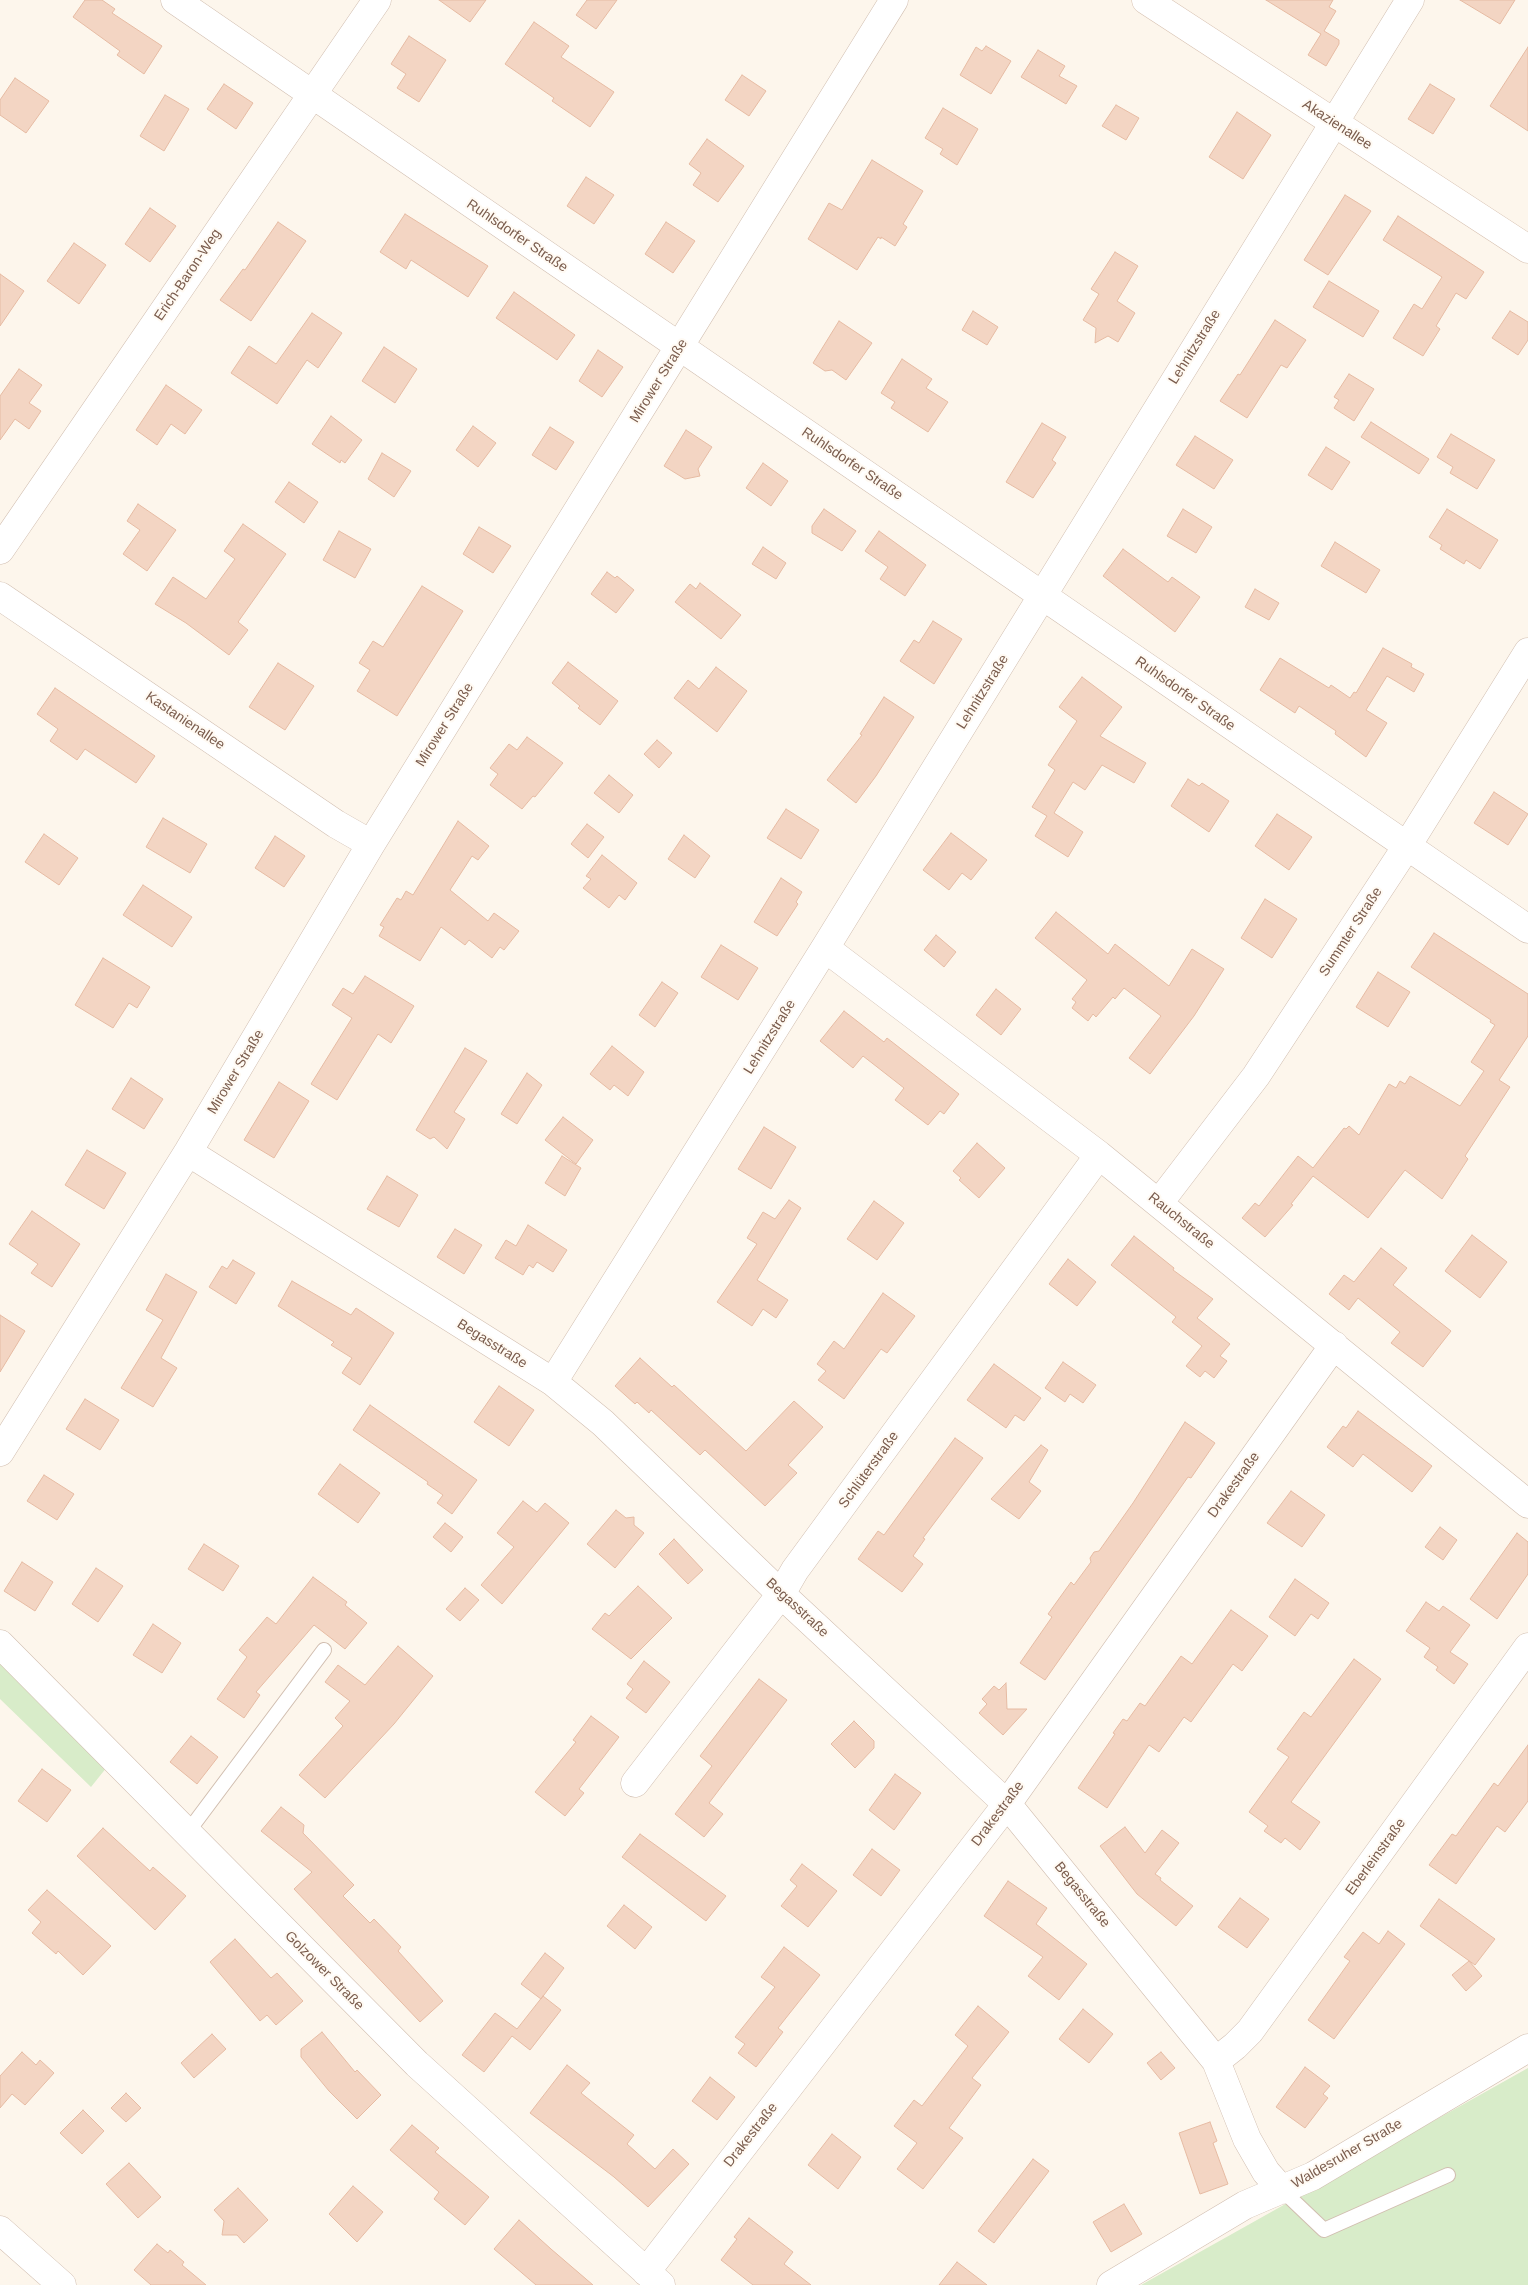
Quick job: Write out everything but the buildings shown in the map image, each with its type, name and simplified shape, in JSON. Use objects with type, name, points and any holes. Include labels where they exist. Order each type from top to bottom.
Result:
[{"type":"street","name":"Ruhlsdorfer Straße","points":[[175,0],[1528,929]]},
{"type":"street","name":"Erich-Baron-Weg","points":[[0,550],[376,0]]},
{"type":"street","name":"Mirower Straße","points":[[3,1440],[188,1152],[371,844],[894,0]]},
{"type":"street","name":"Akazienallee","points":[[1146,0],[1528,249]]},
{"type":"street","name":"Lehnitzstraße","points":[[553,1382],[825,948],[1410,0]]},
{"type":"street","name":"Kastanienallee","points":[[0,596],[336,824],[371,844]]},
{"type":"street","name":"Summter Straße","points":[[1159,1203],[1256,1076],[1407,846],[1528,652]]},
{"type":"street","name":"Rauchstraße","points":[[825,948],[1100,1156],[1528,1504]]},
{"type":"street","name":"Begasstraße","points":[[188,1152],[553,1382],[603,1423],[781,1594],[1007,1804],[1216,2061],[1247,2139],[1266,2172],[1282,2190]]},
{"type":"street","name":"Schlüterstraße","points":[[635,1783],[781,1594],[795,1570],[1100,1156]]},
{"type":"street","name":"Drakestraße","points":[[654,2278],[1007,1804],[1334,1345]]},
{"type":"street","name":"Golzower Straße","points":[[0,1644],[416,2064],[654,2278]]},
{"type":"street","name":"Eberleinstraße","points":[[1216,2061],[1250,2031],[1528,1646]]},
{"type":"street","name":"Waldesruher Straße","points":[[1111,2285],[1245,2205],[1312,2176],[1528,2048]]},
{"type":"street","points":[[0,2230],[62,2285]]},
{"type":"lane","points":[[187,1833],[324,1650]]},
{"type":"lane","points":[[1282,2190],[1324,2230],[1448,2175]]},
{"type":"green space","points":[[0,1660],[107,1767],[91,1787],[0,1699]]},
{"type":"green space","points":[[1528,2068],[1528,2285],[1141,2285]]}]
